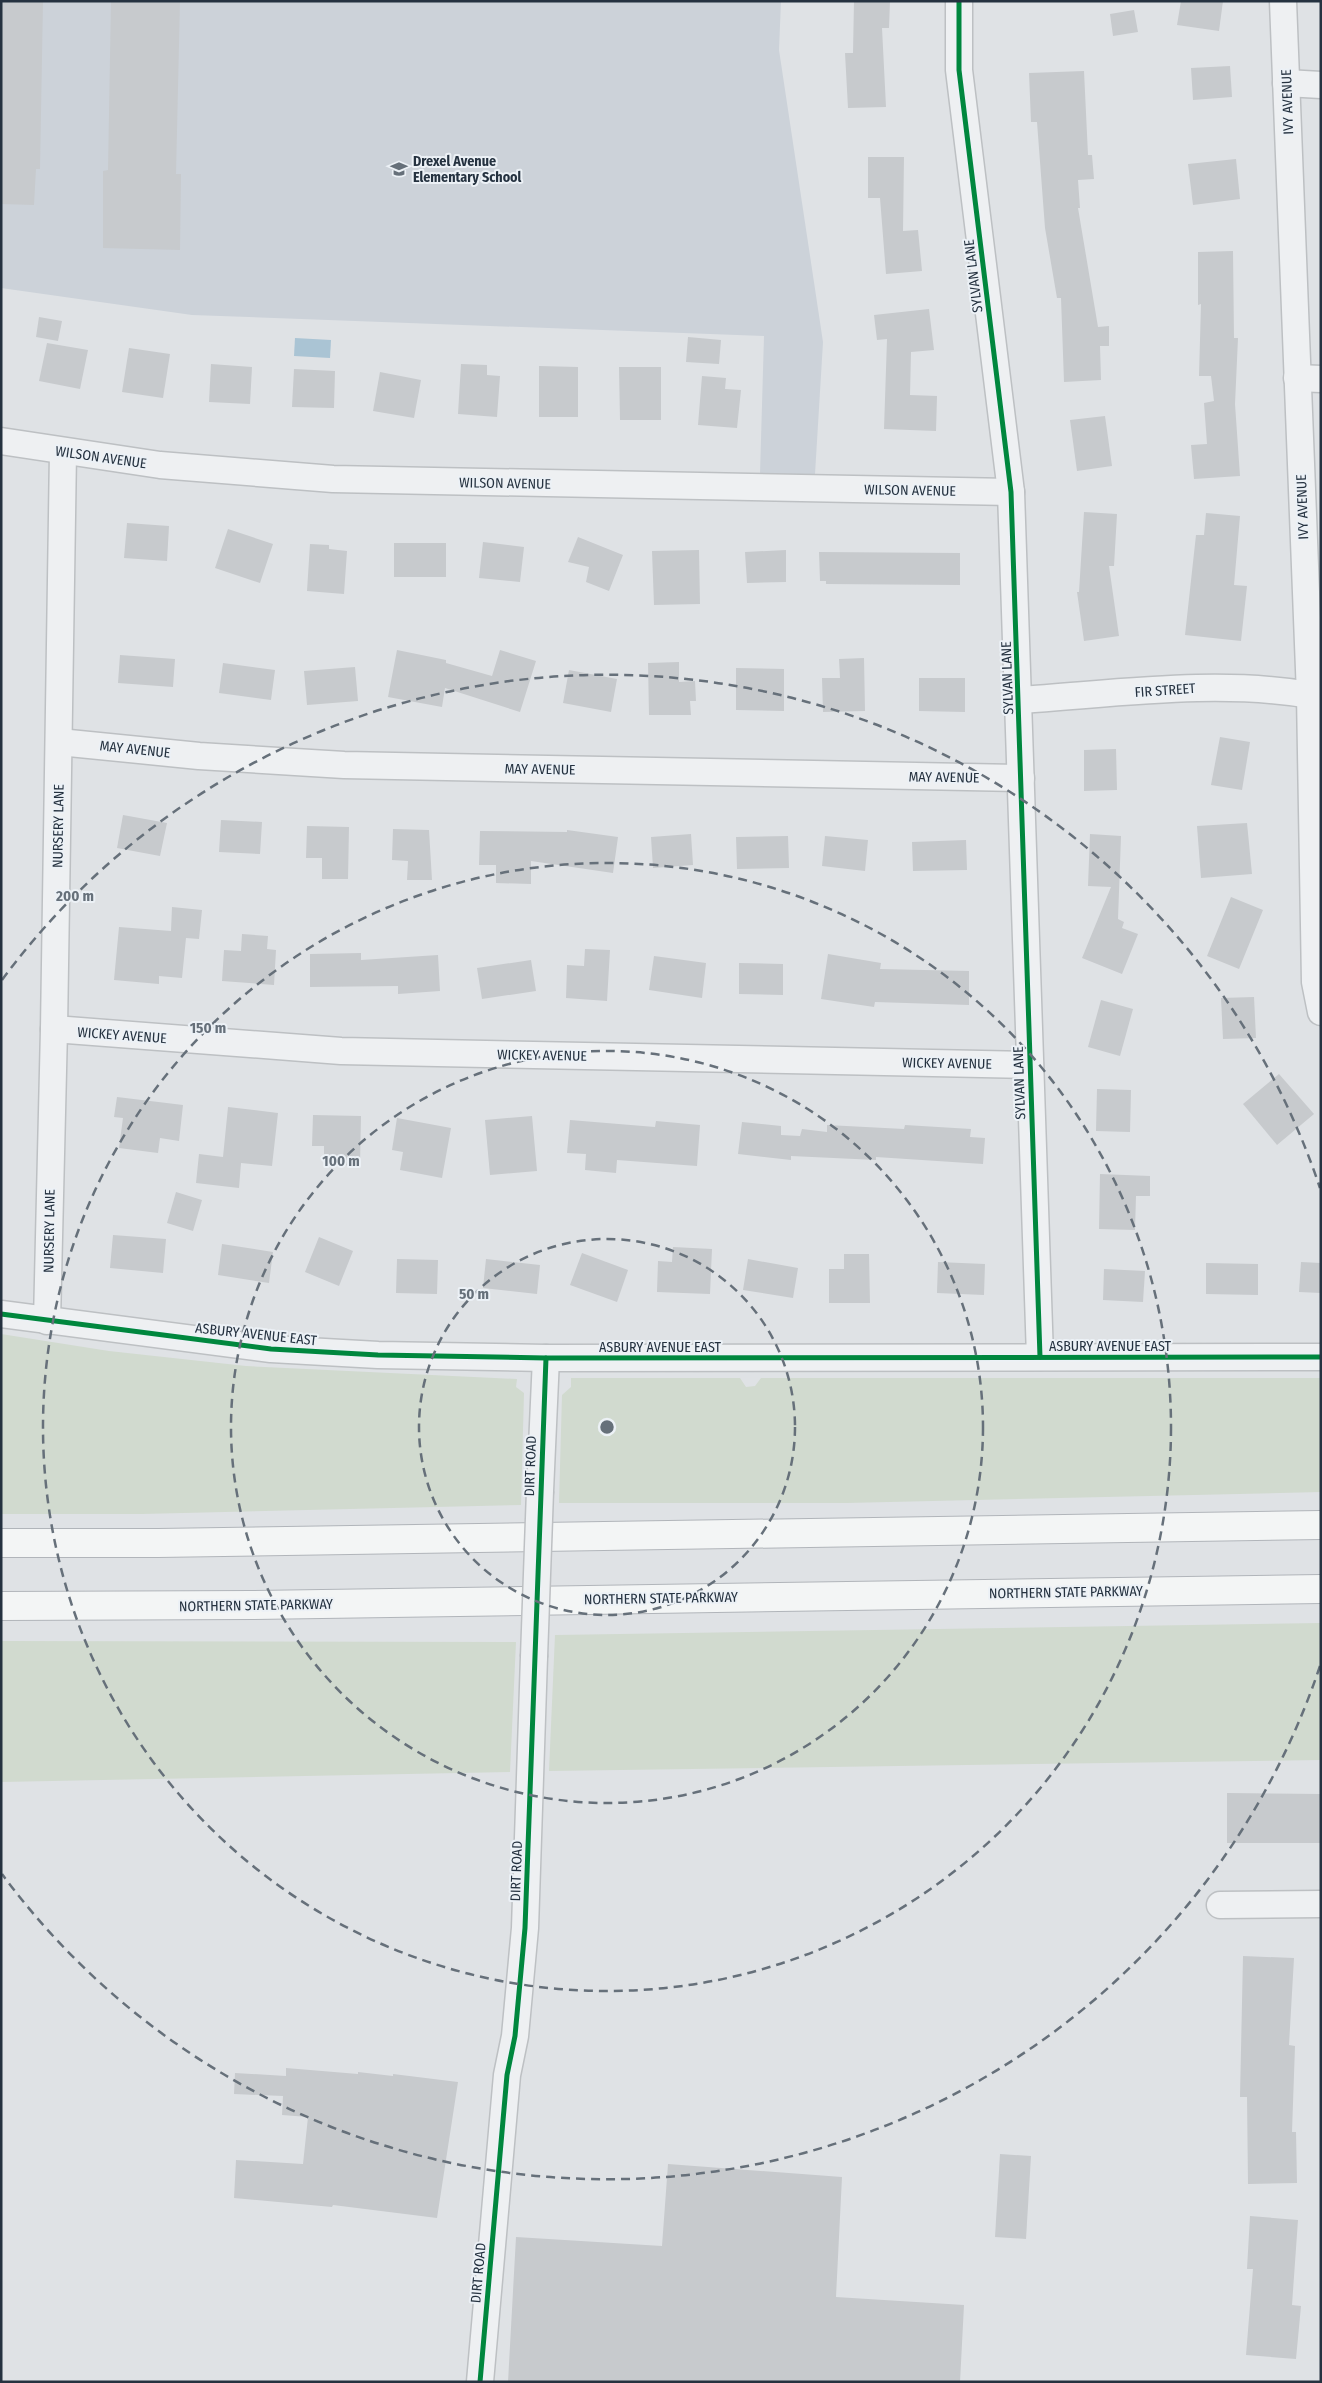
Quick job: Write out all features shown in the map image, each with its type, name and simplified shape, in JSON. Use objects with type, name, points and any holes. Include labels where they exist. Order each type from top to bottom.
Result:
[{"type":"highway","points":[[1,1543],[168,1543],[1321,1525]]},
{"type":"highway","name":"NORTHERN STATE PARKWAY","points":[[1,1606],[262,1605],[1321,1589]]},
{"type":"street","name":"SYLVAN LANE","points":[[959,1],[960,70],[1011,492],[1040,1357]]},
{"type":"street","name":"IVY AVENUE","points":[[1283,1],[1286,83],[1309,379],[1310,695],[1315,982],[1321,1012]]},
{"type":"street","points":[[1286,83],[1321,85]]},
{"type":"street","name":"WILSON AVENUE","points":[[1,441],[63,452],[160,465],[333,479],[1011,492]]},
{"type":"street","name":"NURSERY LANE","points":[[47,1321],[54,1029],[63,452]]},
{"type":"street","name":"FIR STREET","points":[[1019,700],[1225,687],[1259,688],[1310,695]]},
{"type":"street","name":"MAY AVENUE","points":[[59,742],[199,756],[344,766],[1021,778]]},
{"type":"street","name":"WICKEY AVENUE","points":[[54,1029],[341,1052],[1030,1065]]},
{"type":"street","name":"ASBURY AVENUE EAST","points":[[1,1314],[271,1349],[378,1355],[546,1358],[1321,1357]]},
{"type":"street","name":"DIRT ROAD","points":[[480,2382],[507,2074],[516,2036],[525,1928],[546,1358]]},
{"type":"street","points":[[1220,1905],[1321,1904]]},
{"type":"shaded area","name":"Drexel Avenue Elementary School","points":[[1,1],[781,1],[779,50],[823,342],[815,474],[760,474],[764,336],[192,315],[1,288]]},
{"type":"shaded area","points":[[1,1334],[109,1351],[246,1366],[517,1379],[516,1387],[524,1393],[521,1505],[142,1514],[1,1514]]},
{"type":"shaded area","points":[[571,1378],[740,1378],[746,1387],[755,1386],[761,1378],[1321,1378],[1321,1492],[847,1503],[559,1503],[562,1395],[571,1387]]},
{"type":"shaded area","points":[[1321,1623],[1321,1760],[549,1771],[555,1635]]},
{"type":"shaded area","points":[[1,1641],[516,1642],[510,1772],[1,1782]]},
{"type":"water","points":[[295,338],[331,340],[330,358],[294,356]]},
{"type":"building","points":[[1,1],[43,1],[40,169],[36,169],[34,205],[1,204]]},
{"type":"building","points":[[111,1],[180,1],[176,174],[181,174],[180,250],[103,248],[103,171],[108,170]]},
{"type":"building","points":[[854,1],[890,1],[889,28],[882,28],[886,107],[848,108],[845,53],[853,53]]},
{"type":"building","points":[[1181,1],[1223,1],[1219,31],[1177,25]]},
{"type":"building","points":[[1134,10],[1138,32],[1113,36],[1110,14]]},
{"type":"building","points":[[1230,66],[1232,97],[1193,100],[1191,68]]},
{"type":"building","points":[[1084,71],[1088,155],[1092,155],[1094,179],[1078,180],[1080,208],[1078,208],[1098,327],[1109,326],[1109,346],[1100,346],[1101,380],[1064,382],[1061,298],[1057,298],[1045,228],[1037,122],[1031,122],[1029,73]]},
{"type":"building","points":[[868,157],[904,157],[903,231],[918,230],[922,271],[886,274],[880,198],[868,198]]},
{"type":"building","points":[[1236,159],[1240,199],[1193,205],[1188,164]]},
{"type":"building","points":[[1233,251],[1234,338],[1238,338],[1235,404],[1240,476],[1194,479],[1191,445],[1207,444],[1204,403],[1214,401],[1211,376],[1199,376],[1201,304],[1198,305],[1198,252]]},
{"type":"building","points":[[929,309],[934,350],[911,352],[910,395],[937,396],[936,431],[884,429],[887,339],[877,340],[874,315]]},
{"type":"building","points":[[39,317],[62,321],[58,341],[36,337]]},
{"type":"building","points":[[688,337],[721,340],[719,364],[686,362]]},
{"type":"building","points":[[47,343],[88,350],[80,389],[39,381]]},
{"type":"building","points":[[129,348],[170,354],[163,398],[122,392]]},
{"type":"building","points":[[211,364],[252,367],[250,404],[209,402]]},
{"type":"building","points":[[461,364],[487,365],[487,375],[500,376],[497,417],[458,414]]},
{"type":"building","points":[[539,366],[578,367],[578,417],[539,417]]},
{"type":"building","points":[[619,367],[661,367],[661,420],[620,420]]},
{"type":"building","points":[[294,369],[335,371],[334,408],[292,407]]},
{"type":"building","points":[[380,372],[421,380],[414,418],[373,411]]},
{"type":"building","points":[[702,376],[726,378],[725,389],[741,390],[737,428],[698,425]]},
{"type":"building","points":[[1105,416],[1112,466],[1077,471],[1070,420]]},
{"type":"building","points":[[1084,512],[1117,514],[1114,566],[1109,566],[1119,636],[1084,641],[1077,592],[1079,592]]},
{"type":"building","points":[[1206,513],[1240,516],[1234,585],[1247,586],[1241,641],[1185,635],[1196,535],[1204,535]]},
{"type":"building","points":[[127,523],[169,526],[167,561],[124,558]]},
{"type":"building","points":[[228,529],[273,544],[260,583],[215,568]]},
{"type":"building","points":[[578,537],[623,555],[609,591],[586,582],[589,567],[568,562]]},
{"type":"building","points":[[483,542],[524,547],[520,582],[479,578]]},
{"type":"building","points":[[394,543],[446,543],[446,577],[394,577]]},
{"type":"building","points":[[310,544],[329,545],[329,549],[347,551],[344,594],[307,591]]},
{"type":"building","points":[[699,550],[700,604],[654,605],[652,551]]},
{"type":"building","points":[[786,550],[786,582],[747,583],[745,552]]},
{"type":"building","points":[[819,552],[960,553],[960,585],[826,584],[826,581],[820,581]]},
{"type":"building","points":[[397,650],[446,660],[446,663],[492,676],[500,650],[536,661],[520,712],[445,688],[442,707],[388,697]]},
{"type":"building","points":[[120,655],[175,659],[173,687],[118,683]]},
{"type":"building","points":[[864,658],[865,711],[823,712],[822,678],[840,678],[839,659]]},
{"type":"building","points":[[679,662],[679,682],[695,681],[696,701],[690,701],[691,715],[649,715],[648,663]]},
{"type":"building","points":[[223,663],[275,670],[271,700],[219,693]]},
{"type":"building","points":[[355,667],[358,701],[307,705],[304,671]]},
{"type":"building","points":[[736,668],[784,669],[784,711],[736,710]]},
{"type":"building","points":[[569,670],[617,679],[611,712],[563,703]]},
{"type":"building","points":[[919,678],[965,678],[965,712],[919,711]]},
{"type":"building","points":[[1220,737],[1250,742],[1242,790],[1211,785]]},
{"type":"building","points":[[1116,749],[1117,790],[1084,791],[1084,750]]},
{"type":"building","points":[[123,815],[167,823],[160,856],[117,848]]},
{"type":"building","points":[[221,820],[262,822],[260,854],[219,852]]},
{"type":"building","points":[[1247,823],[1252,874],[1201,878],[1197,826]]},
{"type":"building","points":[[307,826],[349,827],[348,879],[322,879],[322,858],[306,858]]},
{"type":"building","points":[[393,829],[429,830],[432,880],[407,880],[408,861],[392,860]]},
{"type":"building","points":[[567,830],[618,837],[613,873],[531,861],[531,884],[496,883],[496,865],[479,865],[480,831],[567,832]]},
{"type":"building","points":[[691,834],[693,865],[653,868],[651,837]]},
{"type":"building","points":[[1090,834],[1121,836],[1118,919],[1124,922],[1122,928],[1138,934],[1122,974],[1082,958],[1111,887],[1088,886]]},
{"type":"building","points":[[788,836],[789,868],[737,869],[736,837]]},
{"type":"building","points":[[825,836],[868,840],[865,871],[822,866]]},
{"type":"building","points":[[966,840],[967,870],[913,871],[912,842]]},
{"type":"building","points":[[1231,897],[1263,910],[1239,969],[1207,956]]},
{"type":"building","points":[[172,907],[202,910],[199,939],[186,938],[182,978],[159,976],[159,984],[114,980],[119,927],[171,931]]},
{"type":"building","points":[[242,934],[268,936],[267,949],[276,950],[274,985],[222,981],[224,950],[241,951]]},
{"type":"building","points":[[585,949],[610,950],[607,1001],[566,998],[567,965],[584,966]]},
{"type":"building","points":[[361,953],[361,960],[438,955],[440,991],[398,994],[398,986],[310,987],[310,954]]},
{"type":"building","points":[[828,954],[881,963],[880,969],[969,971],[969,1005],[875,1002],[874,1007],[821,999]]},
{"type":"building","points":[[654,956],[706,963],[702,998],[649,990]]},
{"type":"building","points":[[531,960],[536,991],[482,999],[477,968]]},
{"type":"building","points":[[739,963],[783,964],[783,995],[739,994]]},
{"type":"building","points":[[1254,997],[1256,1038],[1223,1039],[1221,998]]},
{"type":"building","points":[[1101,1000],[1133,1009],[1120,1056],[1088,1047]]},
{"type":"building","points":[[1279,1074],[1314,1114],[1277,1145],[1243,1104]]},
{"type":"building","points":[[1097,1089],[1131,1090],[1130,1132],[1096,1131]]},
{"type":"building","points":[[117,1097],[183,1105],[179,1141],[160,1138],[158,1153],[119,1148],[123,1118],[114,1117]]},
{"type":"building","points":[[228,1107],[278,1113],[272,1166],[241,1163],[239,1188],[196,1183],[199,1154],[223,1157]]},
{"type":"building","points":[[313,1115],[361,1116],[360,1165],[324,1166],[324,1146],[312,1146]]},
{"type":"building","points":[[532,1116],[537,1171],[490,1175],[485,1120]]},
{"type":"building","points":[[397,1118],[451,1128],[442,1178],[400,1170],[403,1152],[392,1150]]},
{"type":"building","points":[[570,1120],[655,1127],[656,1121],[700,1125],[697,1166],[617,1160],[616,1173],[585,1170],[586,1154],[567,1153]]},
{"type":"building","points":[[742,1122],[781,1126],[781,1135],[800,1136],[802,1129],[827,1132],[827,1125],[904,1129],[905,1125],[971,1129],[970,1137],[985,1138],[983,1164],[876,1157],[876,1160],[791,1156],[791,1160],[738,1154]]},
{"type":"building","points":[[1100,1174],[1150,1176],[1150,1196],[1136,1196],[1135,1230],[1099,1229]]},
{"type":"building","points":[[176,1192],[202,1200],[193,1231],[167,1223]]},
{"type":"building","points":[[113,1235],[166,1239],[163,1273],[110,1268]]},
{"type":"building","points":[[319,1237],[353,1251],[339,1286],[305,1272]]},
{"type":"building","points":[[222,1244],[273,1252],[269,1283],[218,1275]]},
{"type":"building","points":[[673,1247],[712,1249],[710,1294],[657,1292],[658,1261],[672,1262]]},
{"type":"building","points":[[582,1253],[628,1270],[617,1302],[570,1285]]},
{"type":"building","points":[[844,1254],[869,1254],[870,1303],[829,1303],[829,1269],[844,1269]]},
{"type":"building","points":[[397,1259],[438,1260],[437,1294],[396,1293]]},
{"type":"building","points":[[486,1259],[540,1265],[537,1294],[483,1288]]},
{"type":"building","points":[[748,1259],[798,1268],[793,1298],[743,1290]]},
{"type":"building","points":[[938,1262],[985,1264],[984,1295],[937,1293]]},
{"type":"building","points":[[1301,1262],[1321,1263],[1321,1293],[1299,1292]]},
{"type":"building","points":[[1206,1263],[1258,1264],[1258,1295],[1206,1294]]},
{"type":"building","points":[[1104,1269],[1145,1271],[1143,1302],[1103,1300]]},
{"type":"building","points":[[1227,1793],[1321,1794],[1321,1843],[1227,1843]]},
{"type":"building","points":[[1243,1956],[1294,1958],[1289,2045],[1295,2046],[1292,2132],[1296,2132],[1297,2183],[1248,2184],[1247,2097],[1240,2097]]},
{"type":"building","points":[[286,2068],[393,2076],[393,2074],[458,2082],[437,2218],[333,2205],[332,2207],[234,2198],[236,2160],[303,2164],[308,2117],[282,2115],[283,2096],[234,2094],[235,2073],[286,2076]]},
{"type":"building","points":[[1000,2154],[1031,2156],[1026,2239],[995,2237]]},
{"type":"building","points":[[668,2164],[842,2177],[836,2297],[964,2305],[960,2382],[508,2382],[516,2237],[662,2246]]},
{"type":"building","points":[[1250,2216],[1298,2220],[1292,2305],[1301,2306],[1296,2359],[1246,2355],[1253,2269],[1247,2269]]},
{"type":"cycle path","points":[[959,1],[959,70],[1011,492],[1040,1357]]},
{"type":"cycle path","points":[[1,1314],[271,1349],[378,1355],[546,1358],[1321,1357]]},
{"type":"cycle path","points":[[480,2382],[507,2075],[515,2036],[525,1928],[546,1358]]},
{"type":"place","name":"Drexel Avenue Elementary School","points":[[399,169]]}]
